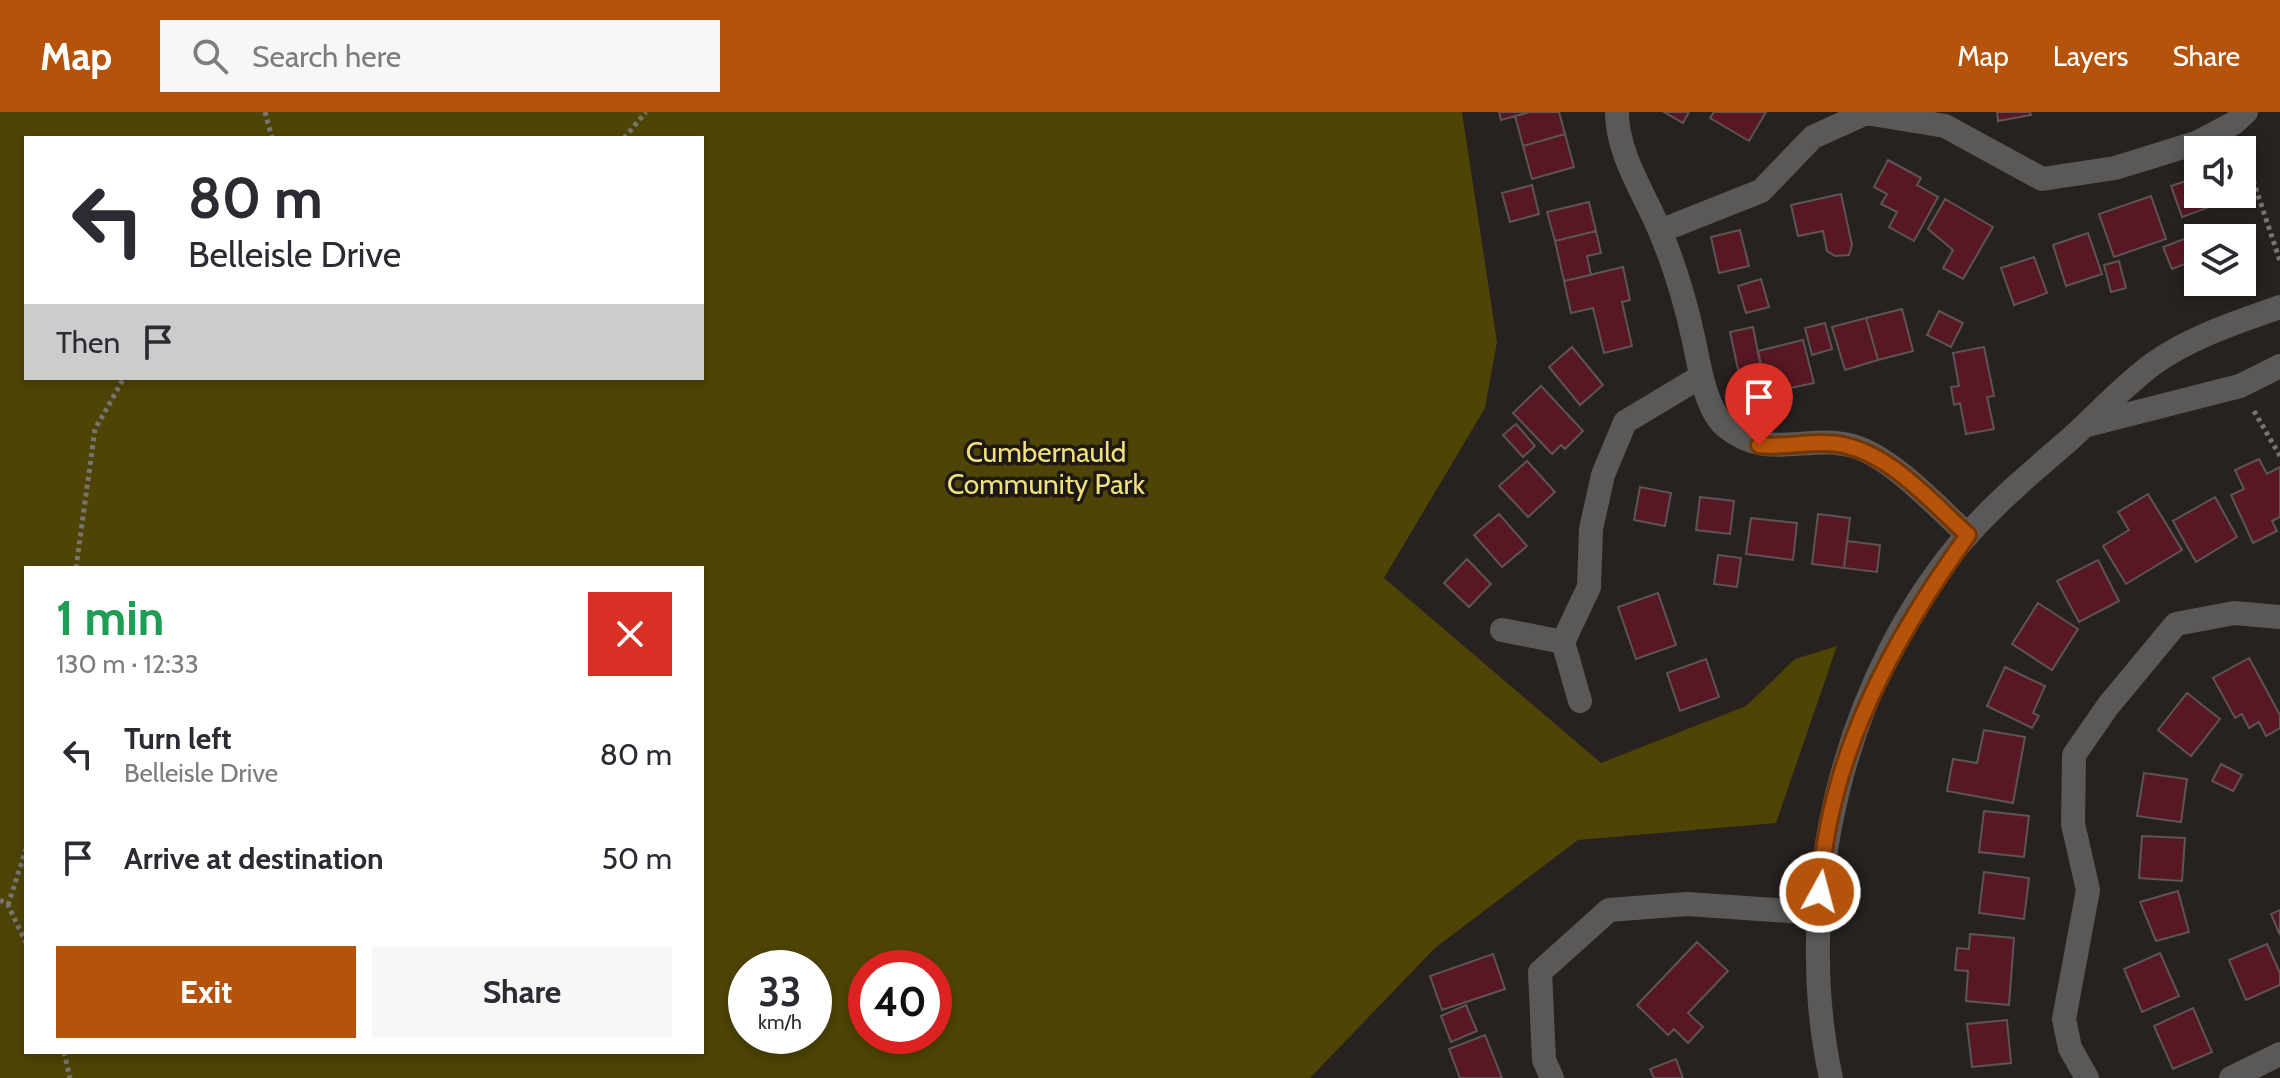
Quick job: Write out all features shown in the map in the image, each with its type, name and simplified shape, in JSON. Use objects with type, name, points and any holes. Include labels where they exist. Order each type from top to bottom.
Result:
[{"type":"street","points":[[1617,112],[1634,178],[1660,231],[1683,302],[1700,377],[1723,425],[1759,445],[1778,448],[1826,443],[1854,446],[1882,460],[1968,535]]},
{"type":"street","points":[[1660,231],[1761,191],[1813,137],[1866,113],[1945,126],[2042,179],[2115,168],[2196,143],[2240,117]]},
{"type":"street","points":[[1831,1078],[1818,984],[1821,871],[1840,780],[1875,682],[1918,605],[1968,535],[2115,394],[2156,362],[2219,329],[2280,307]]},
{"type":"street","points":[[2085,426],[2240,386],[2280,366]]},
{"type":"street","points":[[1580,701],[1563,642],[1589,587],[1591,529],[1603,475],[1625,422],[1700,377]]},
{"type":"street","points":[[2081,1076],[2070,1048],[2064,1019],[2088,890],[2073,824],[2074,755],[2108,706],[2176,624],[2234,613],[2280,617]]},
{"type":"street","points":[[1502,630],[1563,642]]},
{"type":"street","points":[[1552,1078],[1544,1060],[1540,972],[1609,910],[1687,904],[1818,913]]},
{"type":"street","points":[[2231,1078],[2280,1054]]},
{"type":"path","points":[[265,112],[271,136]]},
{"type":"path","points":[[626,136],[646,112]]},
{"type":"path","points":[[2240,117],[2280,261]]},
{"type":"path","points":[[76,566],[95,429],[123,380]]},
{"type":"path","points":[[2240,386],[2280,456]]},
{"type":"path","points":[[8,905],[24,855]]},
{"type":"path","points":[[0,900],[8,905],[24,939]]},
{"type":"path","points":[[64,1054],[70,1078]]},
{"type":"green space","name":"Cumbernauld Community Park","points":[[0,112],[1462,112],[1497,342],[1485,408],[1384,578],[1601,763],[1746,706],[1795,659],[1837,646],[1776,823],[1578,840],[1435,948],[1310,1078],[0,1078]]},
{"type":"building","points":[[1499,112],[1527,112],[1527,113],[1501,120]]},
{"type":"building","points":[[1530,112],[1559,112],[1565,134],[1523,146],[1515,116]]},
{"type":"building","points":[[1664,112],[1689,112],[1683,123]]},
{"type":"building","points":[[1714,112],[1766,112],[1749,141],[1710,118]]},
{"type":"building","points":[[1997,112],[2030,112],[2031,115],[1998,121]]},
{"type":"building","points":[[1565,134],[1574,167],[1532,179],[1523,146]]},
{"type":"building","points":[[1888,160],[1921,178],[1917,185],[1938,197],[1914,241],[1889,227],[1897,212],[1881,204],[1887,194],[1874,187]]},
{"type":"building","points":[[2184,182],[2184,208],[2207,208],[2182,217],[2171,186]]},
{"type":"building","points":[[1532,185],[1539,214],[1510,222],[1502,193]]},
{"type":"building","points":[[1841,194],[1852,245],[1849,255],[1835,256],[1827,251],[1823,231],[1798,236],[1791,205]]},
{"type":"building","points":[[2151,196],[2166,239],[2114,257],[2099,214]]},
{"type":"building","points":[[1945,199],[1993,227],[1963,279],[1943,268],[1953,250],[1928,229]]},
{"type":"building","points":[[1589,202],[1596,231],[1555,241],[1547,212]]},
{"type":"building","points":[[1740,230],[1749,266],[1719,273],[1711,237]]},
{"type":"building","points":[[1596,231],[1601,253],[1587,256],[1591,275],[1564,281],[1555,241]]},
{"type":"building","points":[[2088,233],[2102,274],[2066,286],[2053,245]]},
{"type":"building","points":[[2184,239],[2184,264],[2172,269],[2163,247]]},
{"type":"building","points":[[2034,257],[2047,293],[2014,305],[2001,268]]},
{"type":"building","points":[[2119,261],[2126,288],[2111,292],[2104,265]]},
{"type":"building","points":[[1623,267],[1630,300],[1622,302],[1632,346],[1604,353],[1593,308],[1571,313],[1564,281]]},
{"type":"building","points":[[1761,279],[1769,307],[1746,313],[1738,286]]},
{"type":"building","points":[[1902,309],[1913,351],[1878,360],[1866,318]]},
{"type":"building","points":[[1939,311],[1963,323],[1951,347],[1927,335]]},
{"type":"building","points":[[1866,318],[1878,360],[1845,370],[1832,327]]},
{"type":"building","points":[[1825,323],[1832,349],[1812,355],[1805,328]]},
{"type":"building","points":[[1753,327],[1764,383],[1742,388],[1730,332]]},
{"type":"building","points":[[1803,340],[1814,383],[1768,393],[1758,351]]},
{"type":"building","points":[[1572,347],[1603,385],[1580,405],[1549,367]]},
{"type":"building","points":[[1984,347],[1994,396],[1987,397],[1994,429],[1966,434],[1960,403],[1954,405],[1951,387],[1959,386],[1953,353]]},
{"type":"building","points":[[1541,386],[1583,431],[1565,449],[1561,445],[1552,454],[1513,413]]},
{"type":"building","points":[[1516,424],[1535,446],[1523,457],[1503,435]]},
{"type":"building","points":[[2259,459],[2267,474],[2280,467],[2280,517],[2272,521],[2277,531],[2253,543],[2231,495],[2244,489],[2235,470]]},
{"type":"building","points":[[1527,461],[1555,492],[1528,517],[1499,486]]},
{"type":"building","points":[[1640,487],[1671,493],[1665,526],[1634,520]]},
{"type":"building","points":[[2148,494],[2182,550],[2126,584],[2103,546],[2129,530],[2118,512]]},
{"type":"building","points":[[1700,497],[1734,501],[1730,534],[1696,530]]},
{"type":"building","points":[[2215,497],[2237,537],[2196,562],[2173,521]]},
{"type":"building","points":[[1499,514],[1527,546],[1502,567],[1474,535]]},
{"type":"building","points":[[1818,514],[1850,518],[1844,568],[1812,564]]},
{"type":"building","points":[[1751,518],[1797,523],[1793,560],[1746,554]]},
{"type":"building","points":[[1847,541],[1880,545],[1877,572],[1844,568]]},
{"type":"building","points":[[1718,555],[1741,558],[1737,587],[1714,584]]},
{"type":"building","points":[[1467,559],[1491,584],[1469,607],[1444,583]]},
{"type":"building","points":[[2098,560],[2119,601],[2079,622],[2057,581]]},
{"type":"building","points":[[1658,593],[1676,645],[1636,659],[1618,607]]},
{"type":"building","points":[[2038,603],[2078,629],[2052,670],[2012,644]]},
{"type":"building","points":[[2249,658],[2280,715],[2280,728],[2266,736],[2259,722],[2249,728],[2242,714],[2235,718],[2213,678]]},
{"type":"building","points":[[1706,659],[1719,697],[1680,711],[1667,673]]},
{"type":"building","points":[[2005,667],[2045,686],[2033,713],[2039,716],[2032,728],[1987,706]]},
{"type":"building","points":[[2187,693],[2220,719],[2191,756],[2158,730]]},
{"type":"building","points":[[1984,730],[2025,737],[2013,803],[1947,791],[1953,759],[1977,763]]},
{"type":"building","points":[[2221,764],[2242,775],[2233,791],[2212,781]]},
{"type":"building","points":[[2144,773],[2187,779],[2181,822],[2137,816]]},
{"type":"building","points":[[1984,811],[2029,816],[2024,857],[1979,852]]},
{"type":"building","points":[[2142,836],[2185,838],[2182,881],[2139,878]]},
{"type":"building","points":[[1984,872],[2029,878],[2024,919],[1979,913]]},
{"type":"building","points":[[2178,891],[2189,932],[2156,941],[2140,902]]},
{"type":"building","points":[[2280,910],[2280,935],[2271,914]]},
{"type":"building","points":[[1970,934],[2014,938],[2009,1005],[1966,1001],[1968,971],[1955,970],[1957,948],[1969,949]]},
{"type":"building","points":[[1697,942],[1728,971],[1688,1013],[1703,1027],[1688,1043],[1674,1029],[1668,1035],[1637,1005]]},
{"type":"building","points":[[2267,944],[2280,973],[2280,985],[2246,1000],[2229,960]]},
{"type":"building","points":[[2160,953],[2179,996],[2142,1012],[2124,969]]},
{"type":"building","points":[[1493,954],[1505,989],[1442,1010],[1430,976]]},
{"type":"building","points":[[1466,1005],[1477,1031],[1451,1042],[1441,1016]]},
{"type":"building","points":[[2193,1008],[2212,1052],[2173,1069],[2154,1026]]},
{"type":"building","points":[[2007,1020],[2011,1063],[1972,1067],[1967,1024]]},
{"type":"building","points":[[1485,1035],[1502,1078],[1460,1078],[1449,1049]]},
{"type":"building","points":[[1676,1059],[1683,1078],[1654,1078],[1650,1069]]},
{"type":"route","points":[[1759,445],[1778,448],[1826,443],[1854,446],[1882,460],[1968,535],[1918,605],[1875,682],[1840,780],[1821,871],[1820,892]]}]
